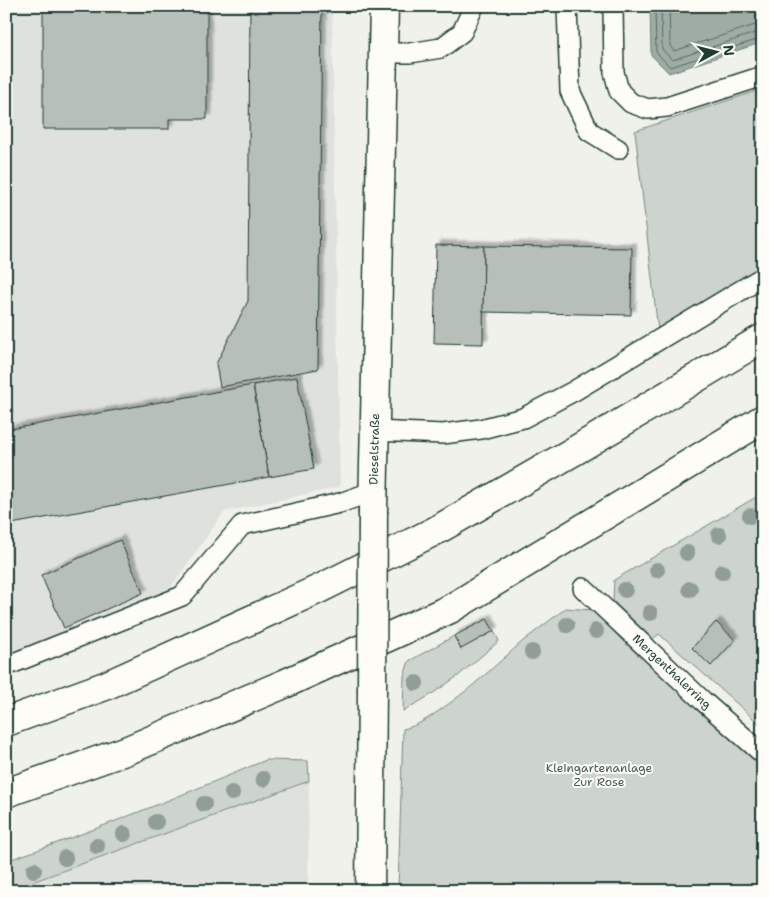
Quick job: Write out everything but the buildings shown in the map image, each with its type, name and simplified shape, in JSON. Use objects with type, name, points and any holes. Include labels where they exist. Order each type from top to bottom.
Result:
[{"type":"main road","name":"Dieselstraße","points":[[370,891],[375,431],[384,6]]},
{"type":"main road","points":[[6,722],[105,686],[319,588],[437,530],[576,450],[763,338]]},
{"type":"main road","points":[[6,793],[128,750],[284,684],[450,609],[763,419]]},
{"type":"lane","points":[[383,53],[410,53],[441,48],[462,32],[474,6]]},
{"type":"lane","points":[[567,6],[570,91],[589,131],[618,149]]},
{"type":"lane","points":[[613,6],[614,72],[618,91],[631,103],[648,109],[666,107],[763,76]]},
{"type":"lane","points":[[375,431],[443,434],[481,429],[523,418],[574,391],[763,277]]},
{"type":"lane","points":[[6,666],[182,596],[242,525],[340,503],[374,501]]},
{"type":"lane","name":"Mergenthalerring","points":[[583,588],[763,754]]},
{"type":"shaded area","points":[[6,6],[332,6],[340,487],[224,512],[167,593],[51,640],[6,655]]},
{"type":"shaded area","points":[[309,781],[308,891],[12,890]]},
{"type":"green space","points":[[763,89],[763,268],[658,331],[635,131]]},
{"type":"green space","points":[[763,493],[763,727],[659,634],[653,639],[613,601],[614,580]]},
{"type":"green space","name":"Kleingartenanlage Zur Rose","points":[[566,608],[592,610],[622,640],[763,767],[763,891],[398,891],[403,729],[424,721],[454,700],[523,641]]},
{"type":"green space","points":[[494,631],[499,641],[458,676],[403,711],[404,676],[409,661],[454,636],[461,648]]},
{"type":"green space","points":[[266,760],[308,761],[309,781],[13,889],[14,891],[6,891],[6,861],[137,813]]},
{"type":"water","points":[[650,6],[763,6],[763,42],[669,73],[651,55]]}]
